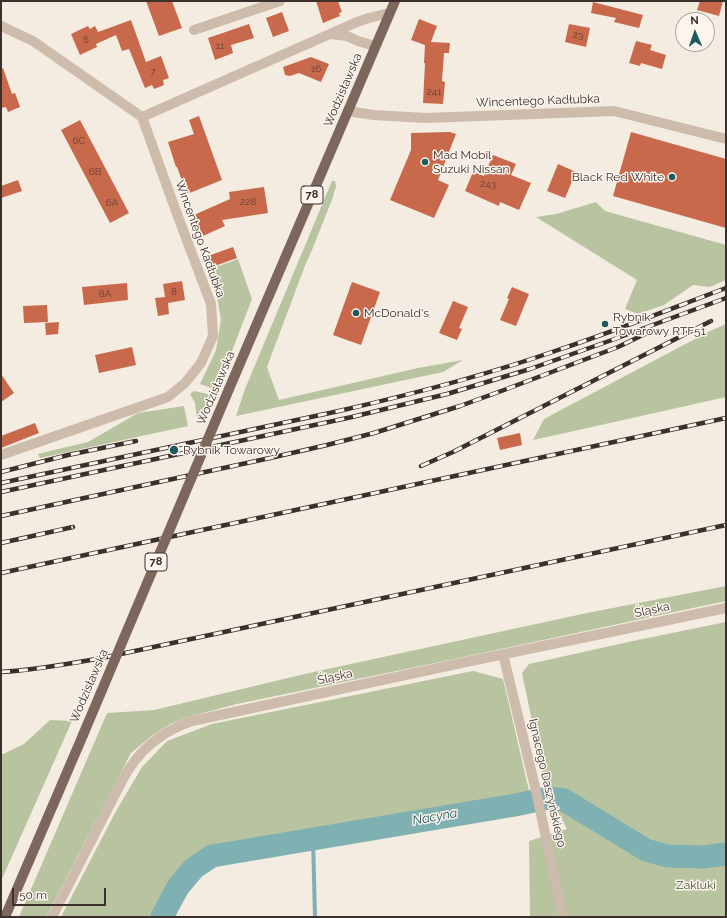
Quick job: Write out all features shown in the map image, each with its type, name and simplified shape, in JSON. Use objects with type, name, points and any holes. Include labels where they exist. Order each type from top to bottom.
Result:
[{"type":"main road","name":"Wodzisławska","points":[[5,917],[395,1]]},
{"type":"street","points":[[194,30],[280,1]]},
{"type":"street","points":[[1,26],[33,40],[142,117],[357,22],[389,13]]},
{"type":"street","points":[[331,34],[347,36],[375,46]]},
{"type":"street","name":"Wincentego Kadłubka","points":[[348,111],[373,115],[426,118],[614,111],[726,139]]},
{"type":"street","name":"Wincentego Kadłubka","points":[[1,455],[168,396],[185,383],[201,363],[213,336],[211,304],[142,117]]},
{"type":"street","name":"Śląska","points":[[52,917],[126,774],[146,749],[156,740],[176,727],[192,721],[726,608]]},
{"type":"street","name":"Ignacego Daszyńskiego","points":[[503,654],[540,807],[563,917]]},
{"type":"green space","points":[[332,181],[335,181],[336,186],[333,197],[306,263],[267,367],[279,400],[418,368],[463,360],[443,372],[236,416],[245,389]]},
{"type":"green space","points":[[596,202],[605,211],[726,245],[726,280],[710,287],[693,285],[664,305],[638,314],[625,309],[637,280],[536,217],[556,214]]},
{"type":"green space","points":[[238,259],[252,299],[217,390],[200,384],[216,350],[221,320],[218,302],[208,270]]},
{"type":"green space","points":[[726,324],[726,397],[533,440],[544,419],[708,332]]},
{"type":"green space","points":[[194,391],[212,395],[201,424],[198,424],[195,403],[190,394]]},
{"type":"green space","points":[[184,406],[188,426],[40,458],[38,454],[88,442],[138,413]]},
{"type":"green space","points":[[726,586],[726,601],[237,704],[188,717],[170,724],[153,735],[131,753],[46,917],[19,917],[107,713],[154,710],[309,673],[587,613]]},
{"type":"green space","name":"Zakluki","points":[[726,622],[726,917],[530,917],[529,841],[567,829],[546,789],[522,673],[529,664]]},
{"type":"green space","points":[[473,671],[503,679],[530,795],[454,810],[459,817],[210,860],[192,876],[168,917],[61,917],[116,811],[142,767],[167,741],[212,724]]},
{"type":"green space","points":[[50,720],[72,721],[1,881],[1,755],[24,744]]},
{"type":"building","points":[[146,1],[172,1],[182,28],[159,36]]},
{"type":"building","points":[[316,1],[338,1],[342,12],[339,13],[340,16],[323,23]]},
{"type":"building","points":[[700,1],[723,1],[719,16],[715,15],[715,12],[697,10]]},
{"type":"building","points":[[593,2],[643,15],[639,28],[614,22],[616,18],[591,13]]},
{"type":"building","points":[[282,12],[289,31],[273,37],[266,18]]},
{"type":"building","points":[[419,19],[437,26],[431,42],[450,43],[449,53],[444,53],[442,81],[445,82],[443,104],[423,103],[425,45],[411,40]]},
{"type":"building","points":[[131,20],[146,62],[161,56],[169,78],[163,80],[164,85],[154,89],[152,85],[145,88],[129,49],[122,51],[116,35],[96,44],[97,47],[80,55],[71,34],[88,26],[90,29],[95,26],[98,32]]},
{"type":"building","points":[[249,24],[254,38],[231,45],[233,53],[215,60],[208,38]]},
{"type":"building","points":[[569,24],[590,28],[586,47],[565,42]]},
{"type":"building","points":[[636,41],[652,45],[650,50],[666,55],[662,69],[641,63],[640,66],[629,63]]},
{"type":"building","points":[[311,57],[329,64],[321,82],[299,73],[290,76],[285,75],[283,67]]},
{"type":"building","points":[[3,68],[12,94],[15,93],[20,107],[8,112],[6,107],[1,108],[1,69]]},
{"type":"building","points":[[199,116],[222,180],[187,194],[168,142],[194,134],[189,120]]},
{"type":"building","points":[[80,120],[129,213],[110,223],[61,130]]},
{"type":"building","name":"Mad Mobil Suzuki Nissan","points":[[450,132],[456,134],[438,180],[449,185],[434,218],[390,200],[411,150],[411,133]]},
{"type":"building","name":"Black Red White","points":[[631,132],[726,159],[726,228],[613,196]]},
{"type":"building","name":"Mad Mobil Suzuki Nissan","points":[[493,155],[516,164],[511,175],[531,183],[519,210],[500,202],[499,206],[465,191],[473,172],[484,176]]},
{"type":"building","points":[[558,164],[576,172],[565,198],[547,191]]},
{"type":"building","points":[[18,180],[22,191],[1,198],[1,186]]},
{"type":"building","points":[[264,187],[268,213],[222,220],[225,226],[203,236],[194,215],[230,199],[229,192]]},
{"type":"building","points":[[233,247],[237,258],[212,267],[208,256]]},
{"type":"building","points":[[182,281],[185,300],[168,303],[169,314],[158,316],[155,298],[165,297],[163,284]]},
{"type":"building","name":"McDonald's","points":[[352,282],[380,292],[361,345],[333,335]]},
{"type":"building","points":[[127,283],[128,300],[84,305],[82,287]]},
{"type":"building","points":[[512,287],[529,294],[516,326],[500,320],[509,299],[507,298]]},
{"type":"building","points":[[453,301],[468,307],[459,328],[462,329],[457,340],[439,333]]},
{"type":"building","points":[[47,305],[48,322],[24,323],[23,306]]},
{"type":"building","points":[[59,322],[58,334],[46,335],[45,323]]},
{"type":"building","points":[[132,347],[136,365],[99,373],[95,355]]},
{"type":"building","points":[[1,374],[14,393],[1,402]]},
{"type":"building","points":[[35,423],[39,433],[1,448],[1,436]]},
{"type":"building","points":[[520,433],[522,445],[500,450],[497,438]]},
{"type":"waterway","name":"Nacyna","points":[[162,917],[178,887],[194,868],[212,856],[515,805],[548,798],[564,800],[646,850],[667,856],[702,857],[726,854]]},
{"type":"waterway","points":[[313,839],[315,917]]},
{"type":"railway","points":[[1,483],[339,411],[450,384],[579,343],[726,288]]},
{"type":"railway","points":[[1,492],[352,417],[447,394],[530,369],[726,298]]},
{"type":"railway","points":[[421,466],[453,452],[711,321]]},
{"type":"railway","points":[[1,516],[270,458],[374,433],[460,406],[504,390],[618,347],[651,331]]},
{"type":"railway","points":[[1,573],[726,418]]},
{"type":"railway","points":[[1,472],[68,455],[136,441]]},
{"type":"railway","points":[[1,672],[64,665],[102,658],[726,525]]},
{"type":"railway","points":[[1,543],[73,527]]},
{"type":"place","name":"Mad Mobil Suzuki Nissan","points":[[425,162]]},
{"type":"place","name":"Black Red White","points":[[672,177]]},
{"type":"place","name":"McDonald's","points":[[356,313]]},
{"type":"place","name":"Rybnik Towarowy RTF51","points":[[605,324]]},
{"type":"place","name":"Rybnik Towarowy","points":[[174,450]]}]
